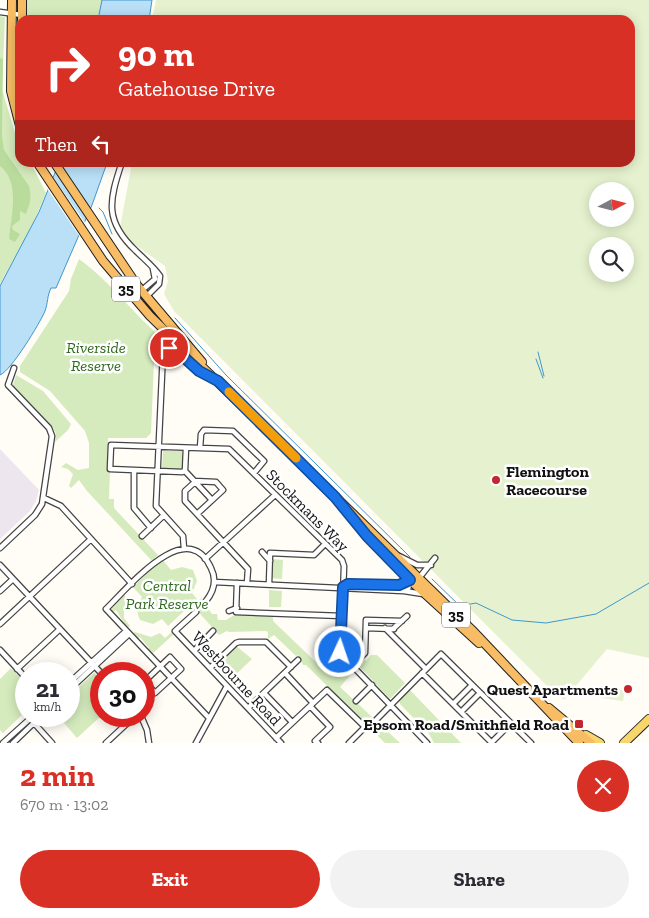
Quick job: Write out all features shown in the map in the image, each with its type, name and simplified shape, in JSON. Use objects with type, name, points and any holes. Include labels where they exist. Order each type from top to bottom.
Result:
[{"type":"highway","points":[[22,0],[22,15]]},
{"type":"highway","points":[[10,5],[11,91],[15,107]]},
{"type":"highway","name":"35","points":[[40,167],[88,238],[136,301],[171,333],[216,380],[394,553],[579,743]]},
{"type":"highway","name":"35","points":[[57,167],[93,223],[171,333]]},
{"type":"highway","points":[[136,301],[144,294]]},
{"type":"highway","name":"35","points":[[335,497],[367,536],[410,580],[468,635],[492,654]]},
{"type":"highway","points":[[410,570],[410,580],[419,578]]},
{"type":"highway","name":"35","points":[[543,705],[562,717],[591,743]]},
{"type":"highway","points":[[562,717],[565,729]]},
{"type":"main road","points":[[624,743],[649,719]]},
{"type":"main road","points":[[576,729],[600,743]]},
{"type":"main road","points":[[616,743],[632,736]]},
{"type":"street","points":[[0,12],[10,5],[19,15]]},
{"type":"street","points":[[121,167],[113,193],[112,219],[122,237],[154,271],[155,278],[144,294]]},
{"type":"street","points":[[171,333],[163,355],[156,506],[183,536],[184,549]]},
{"type":"street","points":[[163,355],[168,349],[173,348],[199,371],[216,380]]},
{"type":"street","points":[[0,548],[35,515],[43,500],[51,432],[8,385],[14,368]]},
{"type":"street","points":[[200,448],[201,434],[204,430],[233,431],[264,461],[254,473]]},
{"type":"street","name":"Stockmans Way","points":[[134,470],[110,470],[111,445],[229,449],[343,562],[340,652],[427,743]]},
{"type":"street","points":[[186,448],[185,471],[212,500]]},
{"type":"street","points":[[151,528],[134,507],[134,470],[185,471]]},
{"type":"street","points":[[197,514],[223,490],[216,482],[195,482],[185,491],[185,501],[197,514],[224,543],[248,569],[247,583]]},
{"type":"street","points":[[205,560],[275,495]]},
{"type":"street","points":[[43,500],[56,503],[132,584]]},
{"type":"street","points":[[142,536],[164,515]]},
{"type":"street","points":[[0,624],[91,539]]},
{"type":"street","points":[[270,584],[270,553],[314,554],[326,544]]},
{"type":"street","points":[[206,601],[214,582],[212,570],[199,554],[184,549],[157,560],[106,609],[209,718]]},
{"type":"street","points":[[262,552],[270,561]]},
{"type":"street","points":[[394,553],[418,565],[431,565]]},
{"type":"street","points":[[419,578],[435,558]]},
{"type":"street","points":[[0,564],[91,662]]},
{"type":"street","points":[[0,591],[13,579]]},
{"type":"street","points":[[370,588],[399,585],[410,580]]},
{"type":"street","points":[[404,591],[408,589],[410,580]]},
{"type":"street","points":[[214,582],[343,587],[348,584],[424,594]]},
{"type":"street","points":[[237,583],[236,612],[342,616]]},
{"type":"street","points":[[229,611],[237,608]]},
{"type":"street","name":"Westbourne Road","points":[[196,612],[175,631],[281,743]]},
{"type":"street","points":[[390,633],[407,616]]},
{"type":"street","points":[[352,666],[365,653],[366,620],[402,621]]},
{"type":"street","points":[[366,628],[394,629]]},
{"type":"street","points":[[385,628],[426,669]]},
{"type":"street","points":[[25,662],[60,629]]},
{"type":"street","points":[[194,651],[213,631]]},
{"type":"street","points":[[95,662],[127,633]]},
{"type":"street","points":[[210,668],[236,642],[266,642],[291,667]]},
{"type":"street","points":[[1,652],[15,667]]},
{"type":"street","points":[[376,720],[441,654],[531,743]]},
{"type":"street","points":[[170,657],[181,670],[171,679],[155,693],[144,681],[170,657]]},
{"type":"street","points":[[248,708],[298,660]]},
{"type":"street","points":[[80,674],[90,666]]},
{"type":"street","points":[[80,678],[90,667]]},
{"type":"street","points":[[285,673],[330,727],[315,741],[318,743]]},
{"type":"street","points":[[422,673],[491,743],[511,723]]},
{"type":"street","points":[[356,701],[372,685]]},
{"type":"street","points":[[453,704],[472,685]]},
{"type":"street","points":[[196,743],[227,686]]},
{"type":"street","points":[[276,738],[327,690],[365,727],[349,743]]},
{"type":"street","points":[[264,693],[292,722]]},
{"type":"street","points":[[461,712],[480,693]]},
{"type":"street","points":[[0,736],[5,742],[21,727]]},
{"type":"street","points":[[13,743],[30,727]]},
{"type":"street","points":[[38,727],[52,743]]},
{"type":"street","points":[[106,743],[123,727]]},
{"type":"street","points":[[146,727],[149,743]]},
{"type":"street","points":[[354,738],[359,743]]},
{"type":"shaded area","points":[[0,449],[39,490],[36,501],[30,511],[0,539]]},
{"type":"green space","points":[[27,0],[102,0],[99,15],[26,15]]},
{"type":"green space","name":"Flemington Racecourse","points":[[156,0],[649,0],[649,658],[607,649],[564,700],[547,686],[174,311],[164,294],[168,281],[165,266],[124,237],[120,227],[131,167],[635,167],[635,15],[153,15]]},
{"type":"green space","points":[[0,16],[5,17],[2,89],[15,132],[15,167],[33,167],[46,193],[31,228],[0,284]]},
{"type":"green space","points":[[0,58],[3,59],[2,135],[4,150],[29,186],[30,193],[26,214],[20,211],[20,220],[12,226],[13,230],[20,234],[15,242],[9,239],[13,210],[13,191],[11,181],[0,166]]},
{"type":"green space","name":"Riverside Reserve","points":[[79,259],[101,277],[162,338],[160,361],[154,361],[151,433],[146,438],[108,438],[107,471],[110,471],[109,499],[114,499],[114,508],[158,555],[152,561],[79,480],[71,488],[69,486],[73,474],[68,469],[61,467],[66,463],[78,470],[89,468],[89,443],[85,431],[50,391],[20,372],[20,366],[69,291],[71,279]]},
{"type":"green space","points":[[16,375],[43,391],[71,424],[68,430],[55,442],[56,434],[53,428],[13,385]]},
{"type":"green space","points":[[163,451],[182,451],[182,470],[162,469]]},
{"type":"green space","name":"Central Park Reserve","points":[[162,559],[171,570],[182,567],[193,570],[197,581],[192,593],[197,599],[168,626],[162,619],[153,624],[140,620],[137,608],[142,597],[133,587]]},
{"type":"green space","points":[[272,559],[283,560],[282,579],[271,578]]},
{"type":"green space","points":[[269,590],[282,591],[281,607],[269,607]]},
{"type":"green space","points":[[124,595],[127,598],[126,606],[124,607],[124,618],[130,626],[127,628],[116,610],[113,612],[111,610]]},
{"type":"green space","points":[[201,598],[212,614],[217,614],[218,620],[226,620],[236,614],[273,615],[273,621],[321,667],[329,659],[334,663],[341,660],[353,672],[340,687],[400,743],[385,743],[306,665],[303,665],[298,655],[296,656],[274,635],[268,639],[268,632],[266,631],[227,631],[219,635],[193,606]]},
{"type":"green space","points":[[173,631],[174,634],[152,654],[147,650],[149,648],[140,637],[137,639],[132,634],[135,632],[151,637],[160,633],[165,638]]},
{"type":"green space","points":[[235,645],[252,659],[229,681],[214,665]]},
{"type":"green space","points":[[371,655],[377,655],[405,683],[390,699],[357,664],[362,658],[366,661]]},
{"type":"green space","points":[[11,668],[15,672],[15,722],[3,733],[0,730],[0,679]]},
{"type":"green space","points":[[90,677],[90,726],[77,738],[68,727],[80,727],[80,686]]},
{"type":"green space","points":[[604,687],[625,691],[623,701],[602,698]]},
{"type":"green space","points":[[409,689],[461,743],[434,743],[429,734],[400,704],[399,700]]},
{"type":"water","points":[[102,0],[152,0],[150,15],[99,15]]},
{"type":"water","points":[[57,167],[106,167],[92,205],[56,288],[51,288],[42,317],[18,356],[5,372],[0,375],[0,286],[39,212]]},
{"type":"pier","points":[[51,174],[86,224],[80,237],[46,187]]},
{"type":"waterway","points":[[99,208],[103,212],[112,234]]},
{"type":"waterway","points":[[175,318],[226,375],[410,557]]},
{"type":"waterway","points":[[538,352],[544,376]]},
{"type":"waterway","points":[[536,359],[543,378]]},
{"type":"waterway","points":[[432,579],[460,606],[476,603],[512,620],[546,623],[596,614],[649,583]]},
{"type":"slow traffic","points":[[229,392],[296,458]]},
{"type":"place","name":"Flemington Racecourse","points":[[496,480]]},
{"type":"place","name":"Quest Apartments","points":[[628,689]]},
{"type":"place","name":"Epsom Road/Smithfield Road","points":[[579,724]]},
{"type":"route","points":[[169,348],[176,350],[199,371],[216,379],[335,497],[367,536],[410,580],[401,585],[348,584],[343,587],[340,652]]}]
